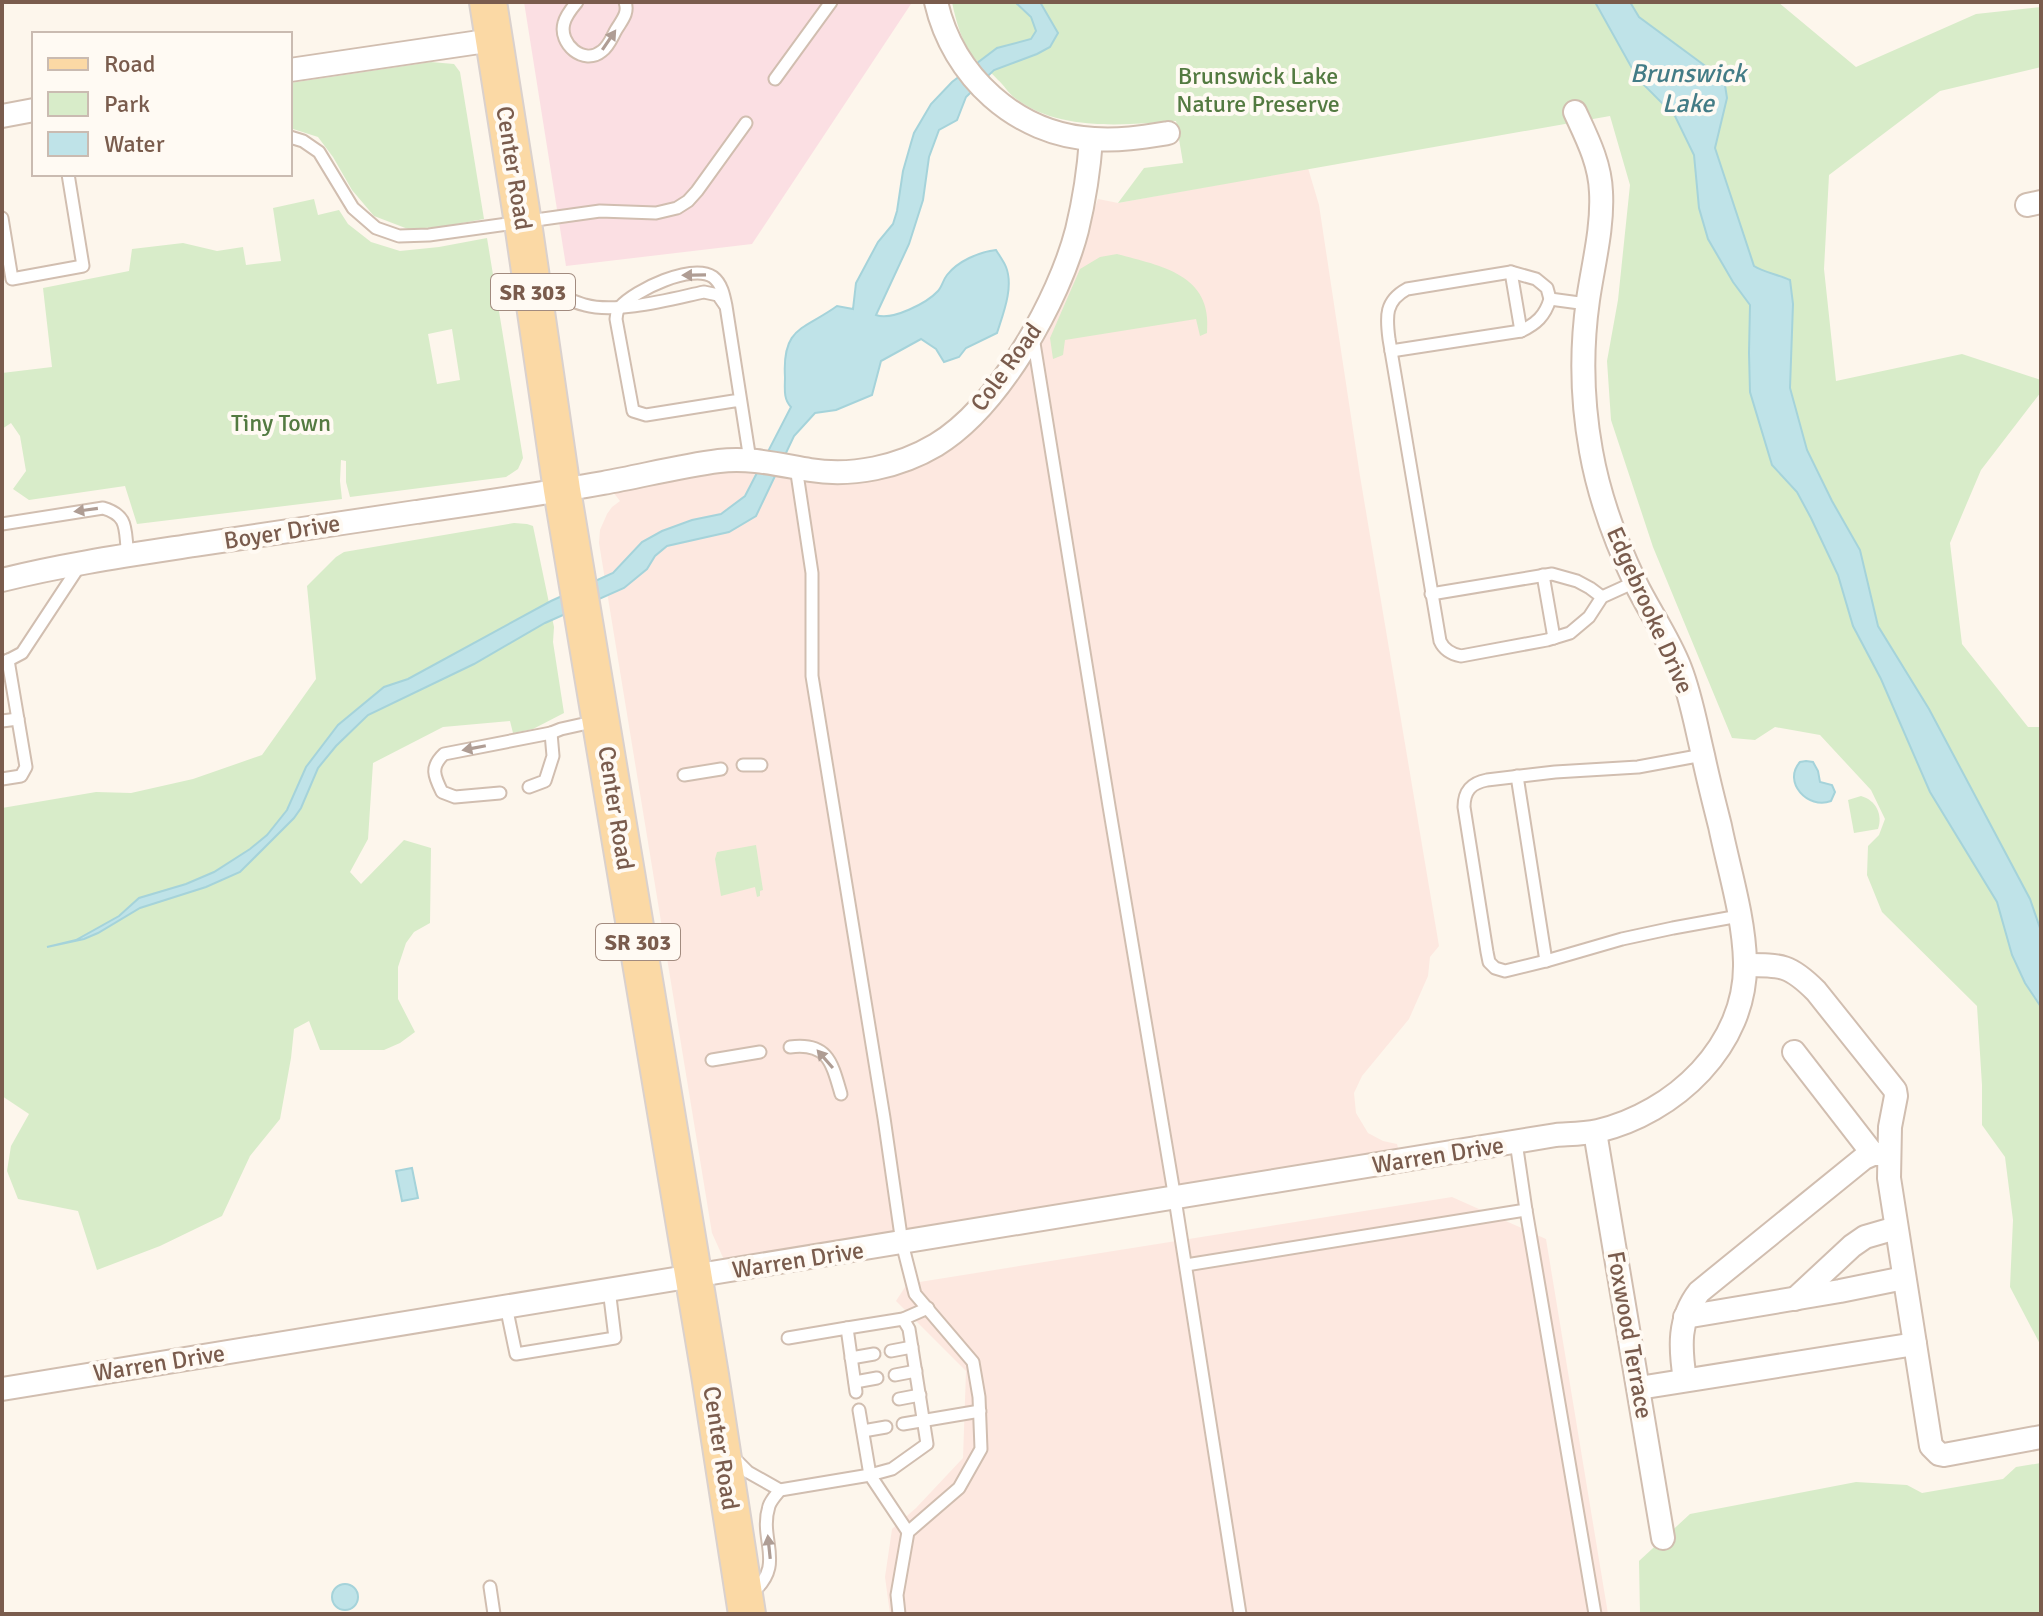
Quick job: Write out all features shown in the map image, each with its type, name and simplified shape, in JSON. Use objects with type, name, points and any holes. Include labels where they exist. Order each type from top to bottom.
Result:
[{"type":"main road","name":"Center Road","points":[[488,2],[562,490],[694,1276],[746,1607]]},
{"type":"street","points":[[936,2],[955,52],[977,83],[1011,112],[1041,128],[1091,139],[1123,139],[1168,133]]},
{"type":"street","points":[[292,70],[493,40]]},
{"type":"street","points":[[2,116],[32,110]]},
{"type":"street","name":"Edgebrooke Drive","points":[[1575,112],[1591,146],[1601,193],[1583,361],[1591,451],[1602,496],[1635,582],[1666,638],[1691,701],[1739,916],[1746,965],[1731,1028],[1716,1054],[1696,1077],[1656,1107],[1630,1121],[1595,1132]]},
{"type":"street","name":"Cole Road","points":[[562,490],[720,461],[772,463],[813,471],[876,469],[908,459],[937,444],[963,425],[988,399],[1033,332],[1061,276],[1077,231],[1091,139]]},
{"type":"street","name":"Boyer Drive","points":[[2,580],[82,562],[562,490]]},
{"type":"street","points":[[1746,965],[1786,968],[1802,977],[1892,1085],[1896,1096],[1881,1154]]},
{"type":"street","points":[[1794,1052],[1881,1154],[1889,1178],[1931,1446],[1944,1455],[2041,1437]]},
{"type":"street","name":"Warren Drive","points":[[2,1389],[1556,1135],[1595,1132]]},
{"type":"street","name":"Foxwood Terrace","points":[[1595,1132],[1663,1538]]},
{"type":"street","points":[[1685,1380],[1681,1345],[1685,1317],[1699,1292],[1864,1158],[1881,1154]]},
{"type":"street","points":[[1795,1299],[1852,1246],[1865,1237],[1896,1228]]},
{"type":"street","points":[[1685,1317],[1904,1278]]},
{"type":"street","points":[[1639,1388],[1915,1344]]},
{"type":"lane","points":[[577,2],[563,24],[564,34],[573,50],[581,56],[592,56],[607,46],[626,13],[625,2]]},
{"type":"lane","points":[[775,79],[831,2]]},
{"type":"lane","points":[[292,138],[319,152],[353,208],[376,228],[399,236],[429,235],[600,211],[656,213],[677,208],[697,191],[746,123]]},
{"type":"lane","points":[[2,218],[12,279],[83,266],[68,176]]},
{"type":"lane","points":[[1511,272],[1521,331]]},
{"type":"lane","points":[[1391,351],[1521,331],[1538,321],[1547,310],[1550,299],[1547,288],[1536,279],[1511,272],[1407,289],[1388,308],[1386,322],[1431,594],[1443,647],[1461,656],[1570,633],[1582,625],[1602,597],[1635,582]]},
{"type":"lane","points":[[740,400],[646,415],[633,411],[616,319],[619,308],[659,282],[691,274],[706,274],[720,284],[740,400],[772,463],[812,573],[812,676],[902,1243],[915,1294],[973,1362],[979,1397],[981,1449],[959,1488],[908,1532],[897,1595],[899,1614]]},
{"type":"lane","points":[[531,279],[586,305],[619,308],[711,292],[718,295],[726,306]]},
{"type":"lane","points":[[1550,299],[1587,304]]},
{"type":"lane","points":[[1033,332],[1240,1614]]},
{"type":"lane","points":[[2,524],[103,508],[119,513],[123,519],[128,555]]},
{"type":"lane","points":[[2,779],[21,776],[26,767],[5,661],[22,653],[82,562]]},
{"type":"lane","points":[[1431,594],[1552,574],[1570,578],[1602,597]]},
{"type":"lane","points":[[1543,575],[1554,638]]},
{"type":"lane","points":[[2,721],[18,719]]},
{"type":"lane","points":[[500,793],[455,797],[442,792],[434,777],[436,761],[444,754],[601,720]]},
{"type":"lane","points":[[529,787],[545,781],[553,756],[551,733]]},
{"type":"lane","points":[[1703,755],[1638,767],[1517,776],[1479,782],[1468,789],[1464,807],[1489,962],[1505,971],[1622,939],[1739,916]]},
{"type":"lane","points":[[743,765],[761,765]]},
{"type":"lane","points":[[684,775],[721,769]]},
{"type":"lane","points":[[1517,776],[1546,961]]},
{"type":"lane","points":[[790,1047],[812,1047],[821,1051],[833,1068],[841,1094]]},
{"type":"lane","points":[[712,1060],[760,1052]]},
{"type":"lane","points":[[1516,1142],[1595,1614]]},
{"type":"lane","points":[[1186,1265],[1526,1210]]},
{"type":"lane","points":[[506,1306],[516,1354],[615,1338],[609,1289]]},
{"type":"lane","points":[[788,1338],[903,1319],[928,1308]]},
{"type":"lane","points":[[720,1441],[748,1472],[780,1490],[892,1469],[927,1444],[909,1329],[903,1319]]},
{"type":"lane","points":[[847,1328],[855,1387],[877,1378]]},
{"type":"lane","points":[[891,1351],[912,1347]]},
{"type":"lane","points":[[851,1358],[874,1354]]},
{"type":"lane","points":[[895,1375],[916,1371]]},
{"type":"lane","points":[[899,1399],[920,1395]]},
{"type":"lane","points":[[859,1410],[870,1475],[908,1532]]},
{"type":"lane","points":[[903,1424],[980,1411]]},
{"type":"lane","points":[[863,1431],[886,1427]]},
{"type":"lane","points":[[746,1607],[771,1566],[766,1521],[770,1503],[780,1490]]},
{"type":"lane","points":[[490,1587],[494,1614]]},
{"type":"shaded area","points":[[524,2],[911,4],[752,244],[566,266]]},
{"type":"shaded area","points":[[1308,168],[1319,205],[1360,476],[1439,946],[1430,957],[1428,976],[1409,1019],[1362,1076],[1354,1093],[1356,1113],[1368,1133],[1397,1144],[1401,1160],[729,1271],[712,1233],[599,543],[600,530],[607,514],[620,501],[606,483],[720,461],[813,471],[937,445],[1056,313],[1098,199],[1118,203]]},
{"type":"shaded area","points":[[1452,1197],[1546,1239],[1608,1614],[890,1614],[885,1577],[892,1529],[963,1458],[966,1371],[896,1301],[907,1284]]},
{"type":"green space","name":"Brunswick Lake Nature Preserve","points":[[952,2],[1778,2],[1856,67],[1976,14],[2041,7],[2041,67],[1940,91],[1829,175],[1824,269],[1836,381],[1962,354],[2041,380],[2041,392],[1981,470],[1950,543],[1962,644],[2028,727],[2041,727],[2041,1346],[2010,1287],[2013,1220],[2005,1157],[1982,1125],[1977,1006],[1882,912],[1867,875],[1868,846],[1879,835],[1885,819],[1871,790],[1820,735],[1775,727],[1755,740],[1732,738],[1653,547],[1611,420],[1607,361],[1618,300],[1630,185],[1610,116],[1118,203],[1144,168],[1183,163],[1176,121],[1093,124],[1032,109],[1013,96],[975,59],[960,32]]},
{"type":"green space","points":[[431,62],[454,64],[460,72],[484,219],[408,229],[374,216],[352,190],[318,137],[292,129],[292,83]]},
{"type":"green space","name":"Tiny Town","points":[[314,199],[318,215],[339,210],[348,224],[371,242],[400,251],[487,238],[523,458],[518,469],[506,477],[350,497],[346,461],[341,460],[342,499],[137,524],[125,486],[29,500],[13,489],[26,471],[20,436],[11,423],[2,429],[2,373],[52,367],[43,288],[129,271],[132,249],[183,243],[217,251],[243,247],[246,265],[281,261],[273,208]],"holes":[[[452,329],[460,380],[437,384],[428,334]]]},
{"type":"green space","points":[[1117,254],[1166,269],[1193,285],[1202,297],[1207,313],[1207,333],[1200,336],[1196,319],[1065,340],[1063,355],[1053,359],[1050,338],[1080,269],[1100,257]]},
{"type":"green space","points":[[514,523],[533,526],[554,627],[553,642],[564,713],[533,729],[513,733],[510,721],[443,727],[373,763],[368,839],[350,872],[361,884],[404,840],[431,848],[430,923],[414,932],[406,943],[398,967],[398,999],[415,1032],[384,1050],[320,1050],[309,1021],[294,1029],[280,1119],[250,1156],[222,1216],[160,1246],[97,1270],[78,1211],[18,1199],[7,1171],[11,1146],[29,1114],[2,1096],[2,808],[96,792],[131,793],[193,779],[262,755],[316,679],[307,586],[336,557],[344,552]]},
{"type":"green space","points":[[1861,796],[1874,805],[1879,813],[1879,824],[1878,829],[1854,833],[1848,800]]},
{"type":"green space","points":[[756,845],[763,890],[760,896],[757,897],[755,887],[721,896],[715,859],[717,852]]},
{"type":"green space","points":[[2041,1463],[2041,1614],[1640,1614],[1639,1561],[1690,1514],[1856,1482],[1907,1485],[1922,1493],[2003,1479],[2016,1467]]},
{"type":"water","points":[[1015,2],[1040,2],[1058,33],[1050,47],[994,70],[966,97],[957,120],[939,130],[929,157],[923,200],[909,244],[876,315],[900,313],[918,305],[938,291],[957,265],[976,255],[996,250],[1006,267],[1009,283],[997,333],[966,348],[959,357],[944,362],[936,349],[921,339],[881,361],[872,395],[836,410],[815,413],[794,436],[756,516],[729,532],[667,546],[655,556],[647,569],[624,588],[545,623],[474,664],[368,715],[318,768],[294,818],[240,872],[206,887],[140,908],[84,939],[47,947],[76,940],[119,916],[139,898],[214,872],[250,849],[267,835],[287,810],[306,767],[338,725],[384,687],[408,679],[551,601],[613,573],[642,542],[662,531],[721,514],[745,496],[791,407],[786,397],[785,360],[791,338],[837,306],[853,309],[856,283],[878,242],[893,224],[914,133],[931,104],[952,82],[997,48],[1031,39],[1036,31],[1031,17]]},
{"type":"water","name":"Brunswick Lake","points":[[1595,2],[1630,2],[1639,17],[1708,68],[1725,85],[1727,98],[1715,148],[1754,266],[1790,280],[1793,304],[1790,388],[1807,450],[1860,550],[1878,626],[1929,709],[2030,899],[2041,931],[2041,1007],[2012,955],[1997,902],[1930,792],[1881,679],[1853,626],[1838,575],[1811,518],[1797,492],[1772,465],[1750,392],[1750,305],[1708,239],[1699,208],[1694,155],[1675,116],[1638,79]]},
{"type":"water","points":[[1800,762],[1813,762],[1820,782],[1832,785],[1835,792],[1831,801],[1814,802],[1796,786],[1795,770]]},
{"type":"water","points":[[412,1168],[418,1198],[402,1201],[396,1171]]},
{"type":"water","points":[[345,1584],[354,1588],[358,1597],[354,1606],[345,1610],[336,1606],[332,1597],[336,1588]]}]
